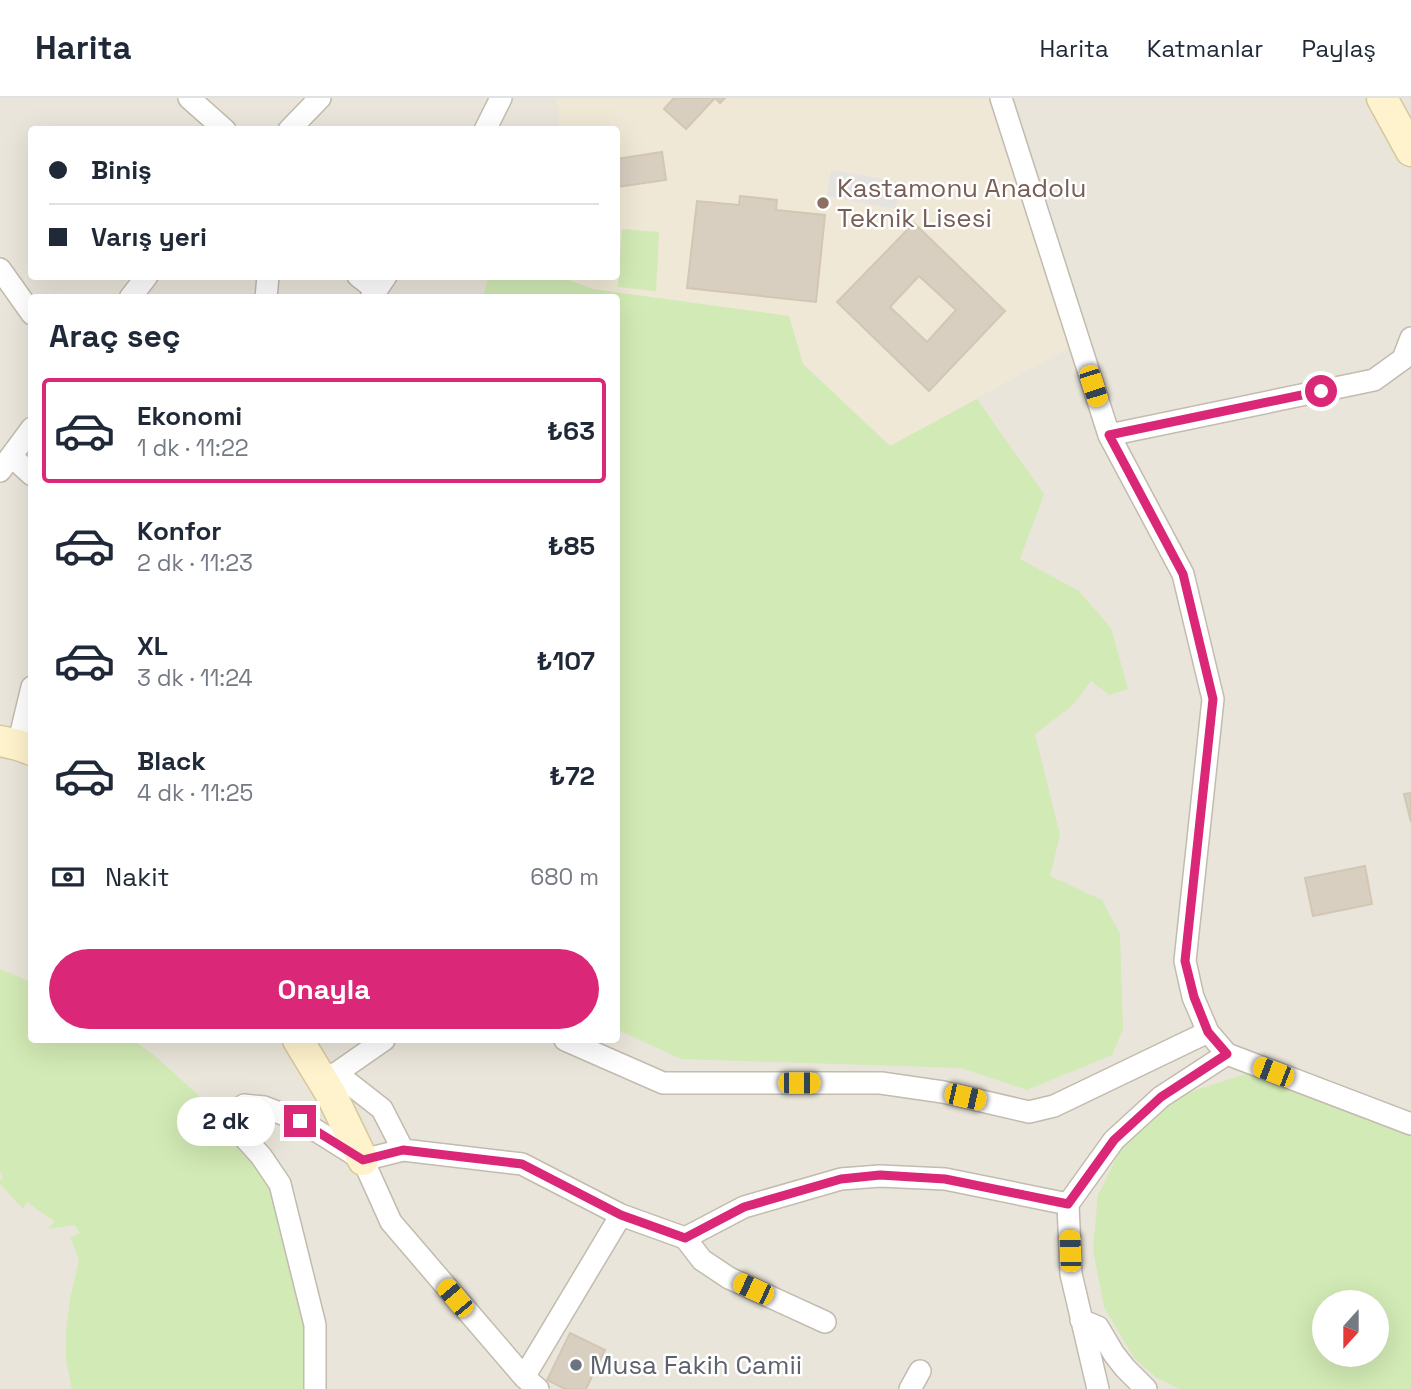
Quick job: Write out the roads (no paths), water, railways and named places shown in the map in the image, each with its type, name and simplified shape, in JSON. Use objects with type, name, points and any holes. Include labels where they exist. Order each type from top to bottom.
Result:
[{"type":"main road","points":[[1382,98],[1411,150]]},
{"type":"main road","points":[[301,1043],[330,1078],[363,1160]]},
{"type":"street","points":[[189,98],[220,126]]},
{"type":"street","points":[[293,126],[320,98]]},
{"type":"street","points":[[487,126],[501,98]]},
{"type":"street","points":[[1001,98],[1109,435],[1183,574],[1213,699],[1185,961],[1194,997],[1208,1032],[1227,1054],[1411,1125]]},
{"type":"street","points":[[0,269],[28,308]]},
{"type":"street","points":[[133,294],[144,280]]},
{"type":"street","points":[[1109,435],[1374,380],[1403,359],[1411,338]]},
{"type":"street","points":[[28,433],[6,463],[28,473]]},
{"type":"street","points":[[16,745],[28,702]]},
{"type":"street","points":[[572,1043],[663,1083],[881,1083],[943,1092],[1029,1112],[1054,1106],[1208,1032]]},
{"type":"street","points":[[380,1043],[330,1078],[382,1109],[403,1150]]},
{"type":"street","points":[[1098,1389],[1071,1274],[1068,1204],[1114,1140],[1161,1097],[1227,1054]]},
{"type":"street","points":[[315,1389],[315,1325],[280,1184],[261,1156],[233,1125],[233,1114],[244,1105],[264,1107],[300,1121],[363,1160],[391,1222],[531,1383],[621,1215]]},
{"type":"street","points":[[363,1160],[403,1150],[522,1164],[621,1215],[685,1238],[702,1260],[729,1278],[825,1322]]},
{"type":"street","points":[[685,1238],[744,1207],[841,1179],[880,1175],[945,1179],[1068,1204]]},
{"type":"street","points":[[1081,1320],[1098,1327],[1114,1354],[1146,1389]]},
{"type":"place","name":"Kastamonu Anadolu Teknik Lisesi","points":[[823,203]]},
{"type":"place","name":"Musa Fakih Camii","points":[[576,1365]]}]
